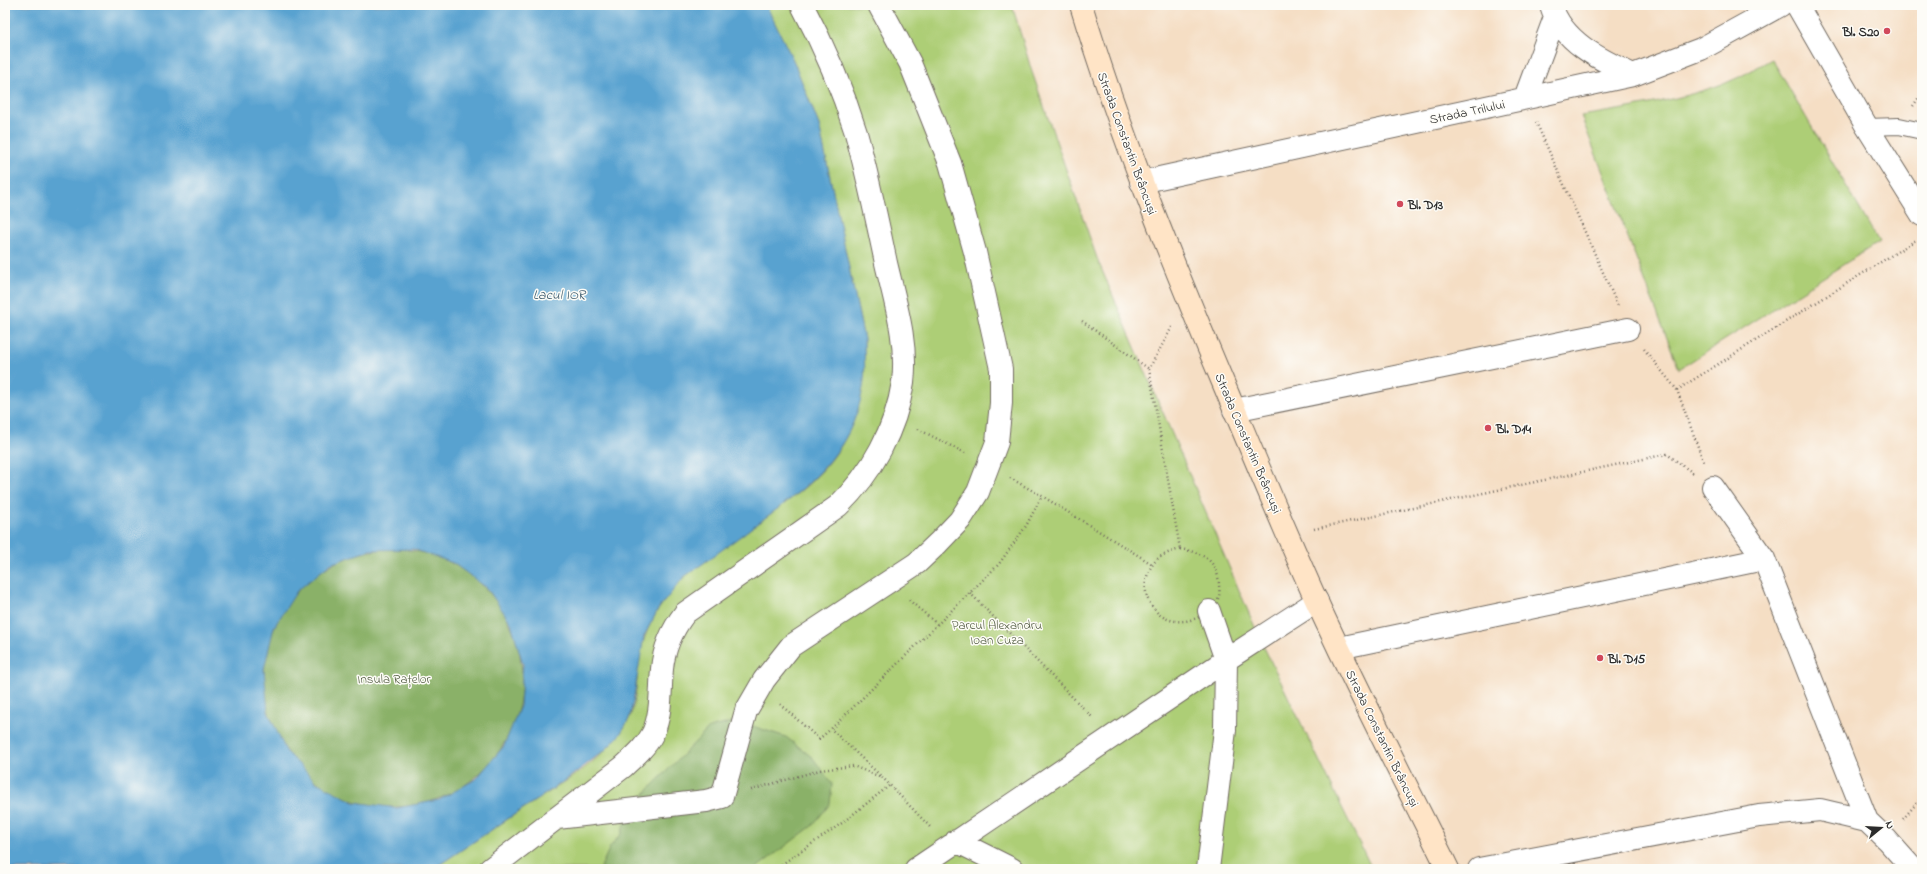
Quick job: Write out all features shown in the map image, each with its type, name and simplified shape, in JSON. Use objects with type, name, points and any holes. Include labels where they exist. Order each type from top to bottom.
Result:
[{"type":"main road","name":"Strada Constantin Brâncuși","points":[[1081,5],[1101,70],[1141,182],[1187,298],[1234,410],[1317,602],[1448,869]]},
{"type":"street","points":[[490,869],[623,767],[647,742],[657,721],[662,668],[666,646],[676,625],[685,613],[838,506],[852,493],[872,464],[890,431],[895,417],[903,381],[904,363],[902,339],[868,179],[856,133],[823,44],[802,5]]},
{"type":"street","points":[[557,818],[706,801],[722,797],[746,711],[760,686],[791,646],[917,563],[960,520],[978,492],[997,442],[1001,403],[1001,369],[975,252],[950,162],[910,63],[880,5]]},
{"type":"street","name":"Strada Trilului","points":[[1141,182],[1633,75],[1701,49],[1781,5]]},
{"type":"street","points":[[1797,5],[1867,127],[1922,215]]},
{"type":"street","points":[[1553,11],[1572,39],[1598,59],[1633,75]]},
{"type":"street","points":[[1525,98],[1553,11]]},
{"type":"street","points":[[1234,410],[1628,329]]},
{"type":"street","points":[[1713,486],[1764,559],[1867,821],[1912,869]]},
{"type":"street","points":[[1339,648],[1764,559]]},
{"type":"street","points":[[916,869],[1226,660],[1317,602]]},
{"type":"street","points":[[1208,869],[1225,730],[1226,660],[1209,611]]},
{"type":"street","points":[[1479,869],[1759,816],[1820,810],[1867,821]]},
{"type":"street","points":[[952,844],[1012,869]]},
{"type":"lane","points":[[1867,127],[1899,126],[1922,131]]},
{"type":"path","points":[[1525,98],[1628,329],[1677,390],[1713,486]]},
{"type":"path","points":[[1677,390],[1922,237]]},
{"type":"path","points":[[1177,622],[1160,615],[1149,601],[1145,582],[1152,564],[1161,556],[1180,549],[1149,369],[1187,298]]},
{"type":"path","points":[[1082,321],[1149,369]]},
{"type":"path","points":[[895,417],[1042,496],[1152,564]]},
{"type":"path","points":[[1288,535],[1667,454],[1713,486]]},
{"type":"path","points":[[760,686],[819,739],[999,564],[1026,526],[1042,496]]},
{"type":"path","points":[[888,582],[937,624]]},
{"type":"path","points":[[970,592],[1112,737]]},
{"type":"path","points":[[831,729],[952,844]]},
{"type":"path","points":[[722,797],[760,788],[820,770],[853,766],[883,778]]},
{"type":"path","points":[[775,869],[842,823],[890,785]]},
{"type":"green space","name":"Parcul Alexandru Ioan Cuza","points":[[766,5],[1012,5],[1032,72],[1098,261],[1260,639],[1372,869],[433,869],[570,778],[597,758],[609,746],[620,734],[628,721],[634,706],[640,655],[646,633],[662,604],[684,577],[781,506],[818,475],[838,451],[856,414],[863,377],[864,339],[819,125],[794,62]]},
{"type":"green space","points":[[1772,59],[1879,242],[1679,369],[1581,116],[1674,99],[1692,94],[1734,80]]},
{"type":"green space","name":"Insula Rațelor","points":[[393,549],[418,552],[454,564],[475,578],[493,596],[507,617],[512,629],[519,653],[522,678],[519,703],[507,739],[493,760],[475,778],[454,792],[442,797],[418,804],[393,807],[368,804],[332,792],[311,778],[293,760],[279,739],[274,727],[267,703],[264,678],[267,653],[279,617],[293,596],[311,578],[332,564],[344,559],[368,552]]},
{"type":"green space","points":[[737,721],[786,737],[813,758],[832,784],[830,804],[812,826],[755,869],[600,869],[610,847],[621,834],[626,818],[649,789],[709,728]]},
{"type":"water","name":"Lacul IOR","points":[[5,5],[766,5],[794,62],[819,125],[864,339],[865,370],[863,388],[857,411],[849,432],[824,468],[792,498],[684,577],[659,608],[644,636],[629,719],[619,736],[605,750],[566,780],[433,869],[5,869]],"holes":[[[413,549],[453,563],[487,588],[511,623],[523,664],[520,706],[504,746],[476,779],[439,800],[397,808],[354,802],[316,782],[286,751],[268,712],[264,669],[274,627],[297,591],[330,564],[370,550]]]},
{"type":"place","name":"Bl. S20","points":[[1887,31]]},
{"type":"place","name":"Bl. D13","points":[[1400,204]]},
{"type":"place","name":"Bl. D14","points":[[1488,428]]},
{"type":"place","name":"Bl. D15","points":[[1600,658]]}]
